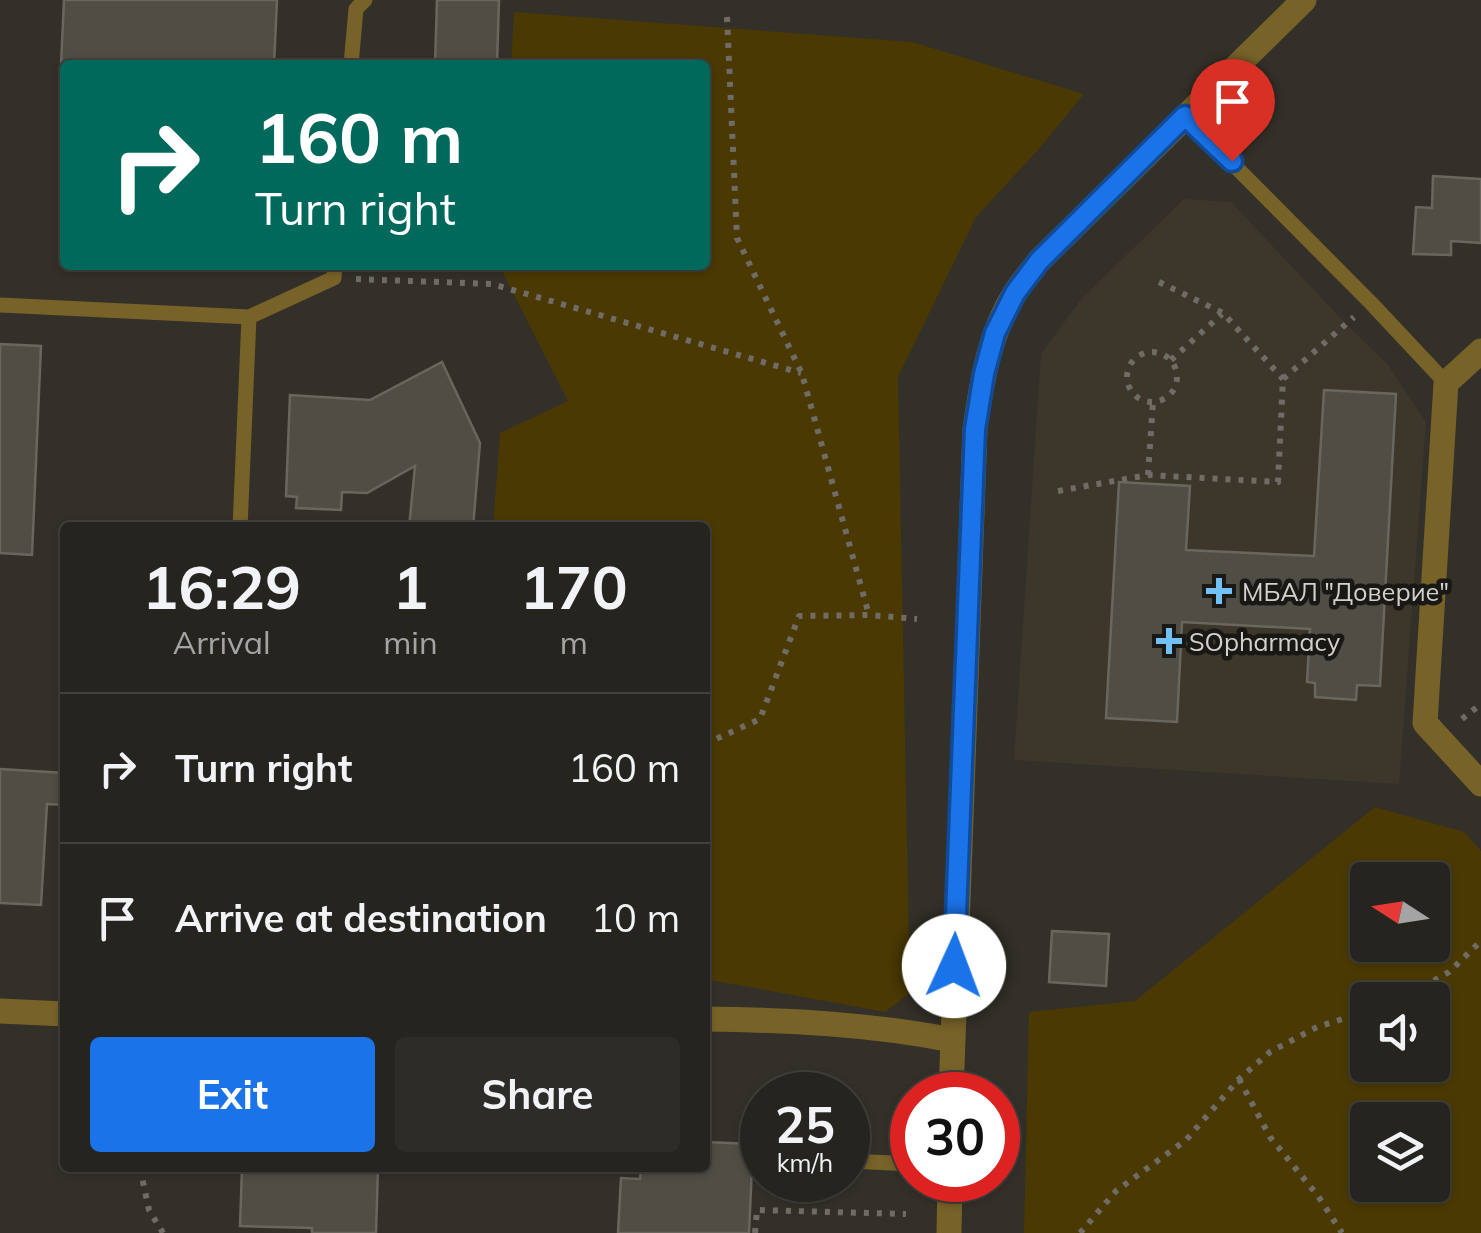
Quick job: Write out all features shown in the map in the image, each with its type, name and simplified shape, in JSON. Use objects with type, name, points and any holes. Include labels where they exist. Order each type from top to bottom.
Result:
[{"type":"street","points":[[951,1072],[975,429],[995,333],[1015,293],[1039,261],[1304,0]]},
{"type":"street","points":[[1481,351],[1446,384],[1425,723],[1481,784]]},
{"type":"street","points":[[0,1011],[60,1014]]},
{"type":"street","points":[[710,1019],[767,1020],[952,1040]]},
{"type":"street","points":[[949,1233],[950,1202]]},
{"type":"lane","points":[[351,60],[356,9],[365,0]]},
{"type":"lane","points":[[1185,116],[1446,384]]},
{"type":"lane","points":[[0,305],[250,317],[335,272]]},
{"type":"lane","points":[[240,522],[250,317]]},
{"type":"path","points":[[727,16],[737,238],[802,374],[869,615]]},
{"type":"path","points":[[335,272],[492,284],[802,374]]},
{"type":"path","points":[[1058,491],[1148,474],[1278,482],[1283,380],[1223,313],[1158,282]]},
{"type":"path","points":[[1283,380],[1370,303]]},
{"type":"path","points":[[1171,360],[1223,313]]},
{"type":"path","points":[[1151,351],[1162,353],[1177,370],[1172,392],[1164,400],[1152,402],[1141,400],[1127,383],[1132,361],[1151,351]]},
{"type":"path","points":[[1148,474],[1152,402]]},
{"type":"path","points":[[710,742],[760,719],[799,616],[869,615],[916,620]]},
{"type":"path","points":[[1432,982],[1449,972],[1481,940]]},
{"type":"path","points":[[1080,1233],[1116,1191],[1186,1140],[1239,1079],[1270,1052],[1317,1027],[1350,1016]]},
{"type":"path","points":[[1239,1079],[1270,1136],[1342,1233]]},
{"type":"path","points":[[141,1172],[149,1210],[164,1233]]},
{"type":"path","points":[[756,1233],[758,1210],[906,1214]]},
{"type":"shaded area","points":[[514,12],[912,42],[1084,94],[976,217],[898,377],[910,993],[885,1012],[710,980],[710,522],[493,522],[500,433],[568,401],[502,270],[710,270],[710,60],[511,60]]},
{"type":"shaded area","name":"МБАЛ \"Доверие\"","points":[[1184,199],[1231,202],[1388,365],[1426,422],[1399,784],[1014,760],[1041,354],[1082,298]]},
{"type":"shaded area","points":[[1375,807],[1464,832],[1481,851],[1481,1233],[1024,1233],[1029,1012],[1135,1001]]},
{"type":"building","points":[[64,0],[277,0],[274,60],[61,60]]},
{"type":"building","points":[[437,0],[499,0],[497,60],[435,60]]},
{"type":"building","points":[[1433,176],[1481,179],[1481,243],[1451,241],[1451,255],[1413,254],[1416,207],[1432,208]]},
{"type":"building","points":[[0,344],[41,346],[32,555],[0,553]]},
{"type":"building","points":[[442,362],[480,443],[473,522],[410,522],[415,466],[367,493],[342,492],[341,510],[296,508],[297,497],[286,496],[290,395],[370,400]]},
{"type":"building","points":[[1324,390],[1396,394],[1380,686],[1357,685],[1356,700],[1315,697],[1315,683],[1307,682],[1310,629],[1182,622],[1177,722],[1106,718],[1119,482],[1190,486],[1186,550],[1314,556]]},
{"type":"building","points":[[0,769],[60,773],[60,805],[47,804],[41,905],[0,903]]},
{"type":"building","points":[[1052,931],[1109,934],[1106,986],[1049,982]]},
{"type":"building","points":[[710,1142],[740,1143],[740,1202],[750,1202],[749,1233],[618,1233],[621,1178],[640,1179],[641,1172],[710,1172]]},
{"type":"building","points":[[242,1172],[378,1172],[376,1233],[312,1233],[312,1228],[240,1226]]},
{"type":"place","name":"МБАЛ \"Доверие\"","points":[[1219,591]]},
{"type":"place","name":"SOpharmacy","points":[[1169,641]]},
{"type":"route","points":[[954,966],[975,429],[995,333],[1015,293],[1039,261],[1185,116],[1232,161]]}]
